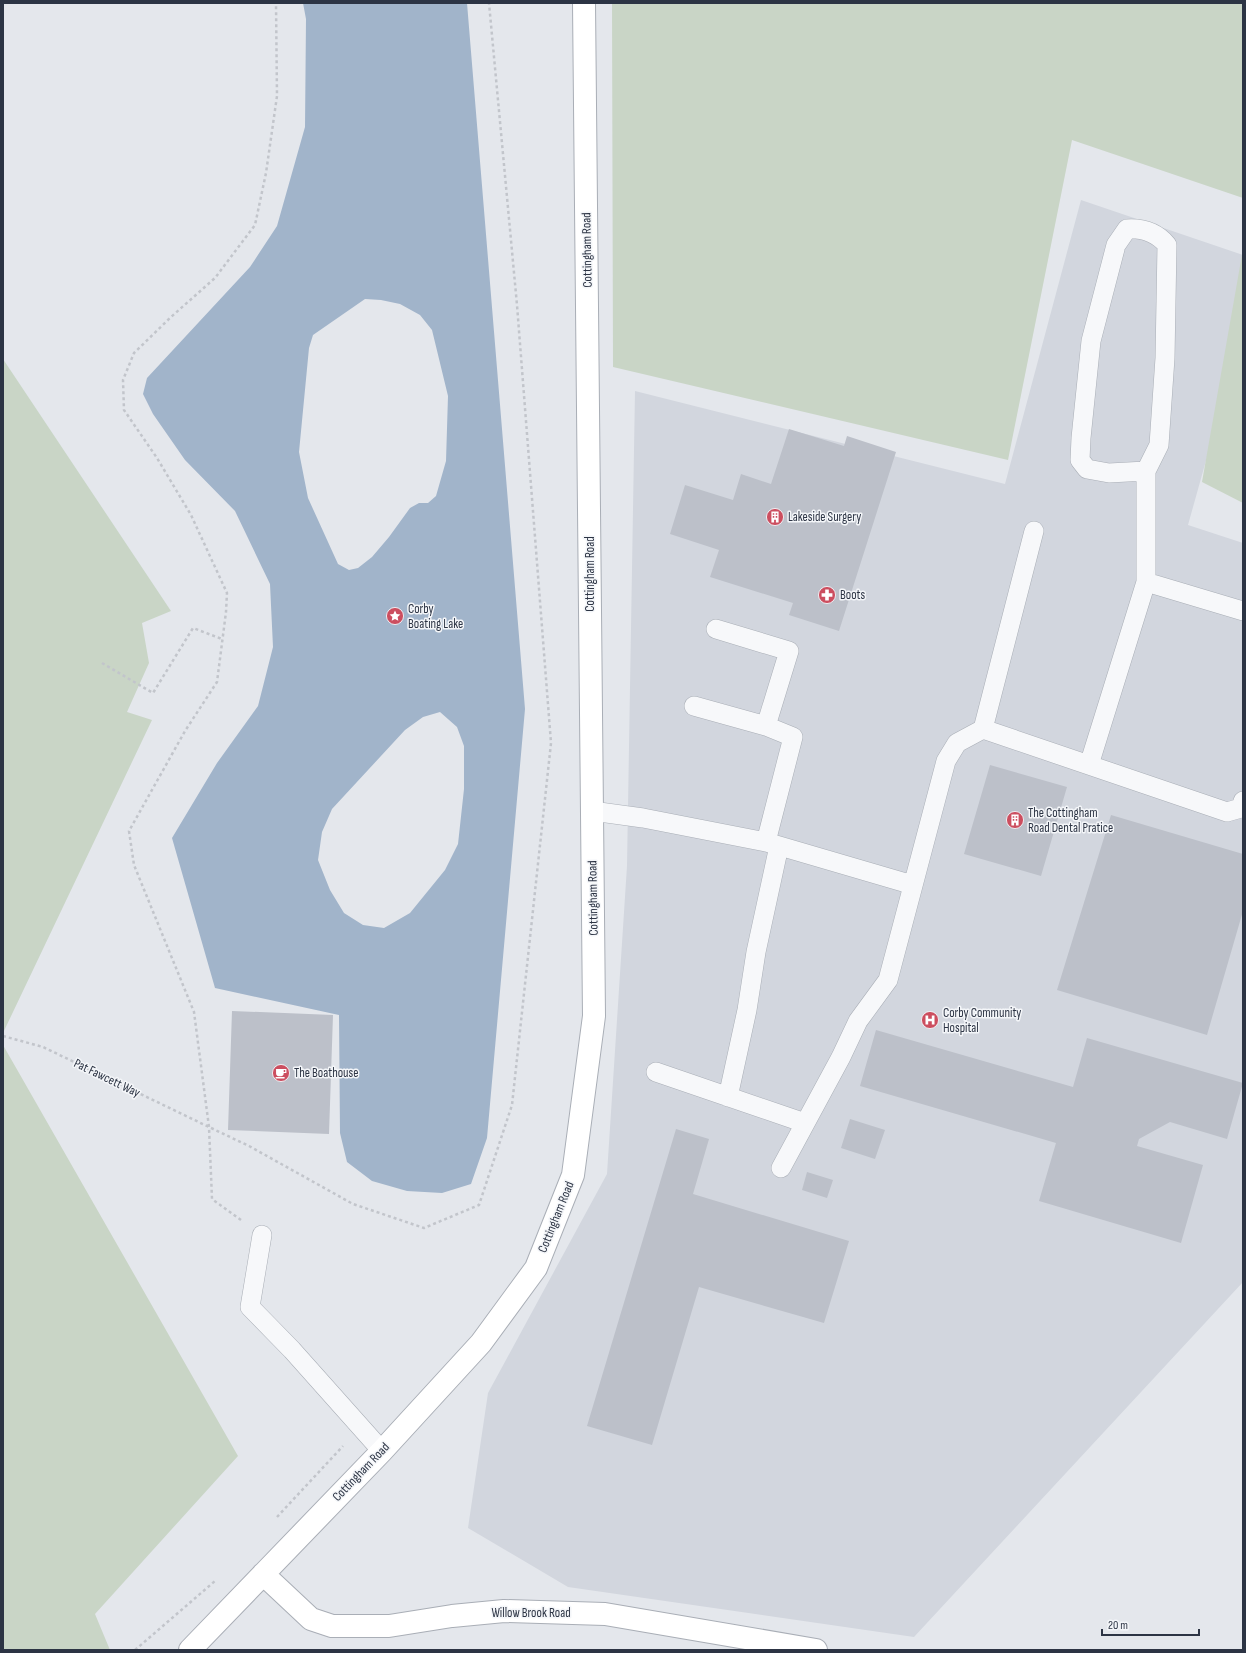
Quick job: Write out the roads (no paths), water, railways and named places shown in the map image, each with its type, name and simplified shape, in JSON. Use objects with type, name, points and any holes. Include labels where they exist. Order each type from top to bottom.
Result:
[{"type":"street","name":"Cottingham Road","points":[[190,1650],[382,1451],[481,1343],[536,1268],[573,1175],[594,1016],[584,3]]},
{"type":"street","name":"Willow Brook Road","points":[[263,1574],[311,1620],[332,1626],[389,1626],[452,1616],[504,1610],[605,1614],[816,1650]]},
{"type":"lane","points":[[1089,765],[1146,582],[1146,471],[1160,445],[1165,358],[1167,245],[1160,236],[1137,229],[1127,229],[1116,245],[1093,334],[1081,438],[1080,460],[1087,469],[1109,473],[1146,471]]},
{"type":"lane","points":[[983,729],[1034,531]]},
{"type":"lane","points":[[1146,582],[1243,611]]},
{"type":"lane","points":[[716,628],[789,651],[766,726]]},
{"type":"lane","points":[[694,706],[766,726],[793,737],[773,844],[746,1010],[728,1097]]},
{"type":"lane","points":[[781,1168],[858,1021],[888,980],[946,761],[957,743],[983,729],[1228,812],[1241,808],[1243,801]]},
{"type":"lane","points":[[592,811],[643,818],[773,844],[913,885]]},
{"type":"lane","points":[[656,1072],[805,1122]]},
{"type":"lane","points":[[262,1235],[250,1307],[292,1350],[382,1451]]},
{"type":"water","name":"Corby Boating Lake","points":[[303,3],[467,3],[525,709],[487,1138],[471,1184],[442,1193],[407,1191],[372,1181],[347,1162],[340,1133],[339,1015],[215,988],[172,838],[217,763],[258,706],[273,647],[270,584],[235,511],[185,460],[153,414],[143,394],[147,378],[250,267],[277,226],[305,127],[306,19]],"holes":[[[365,299],[381,300],[400,304],[420,315],[432,330],[448,396],[446,461],[436,496],[428,503],[419,503],[410,508],[372,557],[358,568],[349,570],[338,564],[308,498],[299,452],[309,348],[313,335]],[[440,712],[457,727],[464,746],[464,789],[458,844],[445,870],[410,913],[384,928],[363,925],[344,913],[330,890],[318,860],[322,832],[332,809],[405,730],[423,717]]]},
{"type":"place","name":"Lakeside Surgery","points":[[775,517]]},
{"type":"place","name":"Boots","points":[[827,595]]},
{"type":"place","name":"Corby Boating Lake","points":[[395,616]]},
{"type":"place","name":"The Cottingham Road Dental Pratice","points":[[1015,820]]},
{"type":"place","name":"Corby Community Hospital","points":[[930,1020]]},
{"type":"place","name":"The Boathouse","points":[[281,1073]]}]
